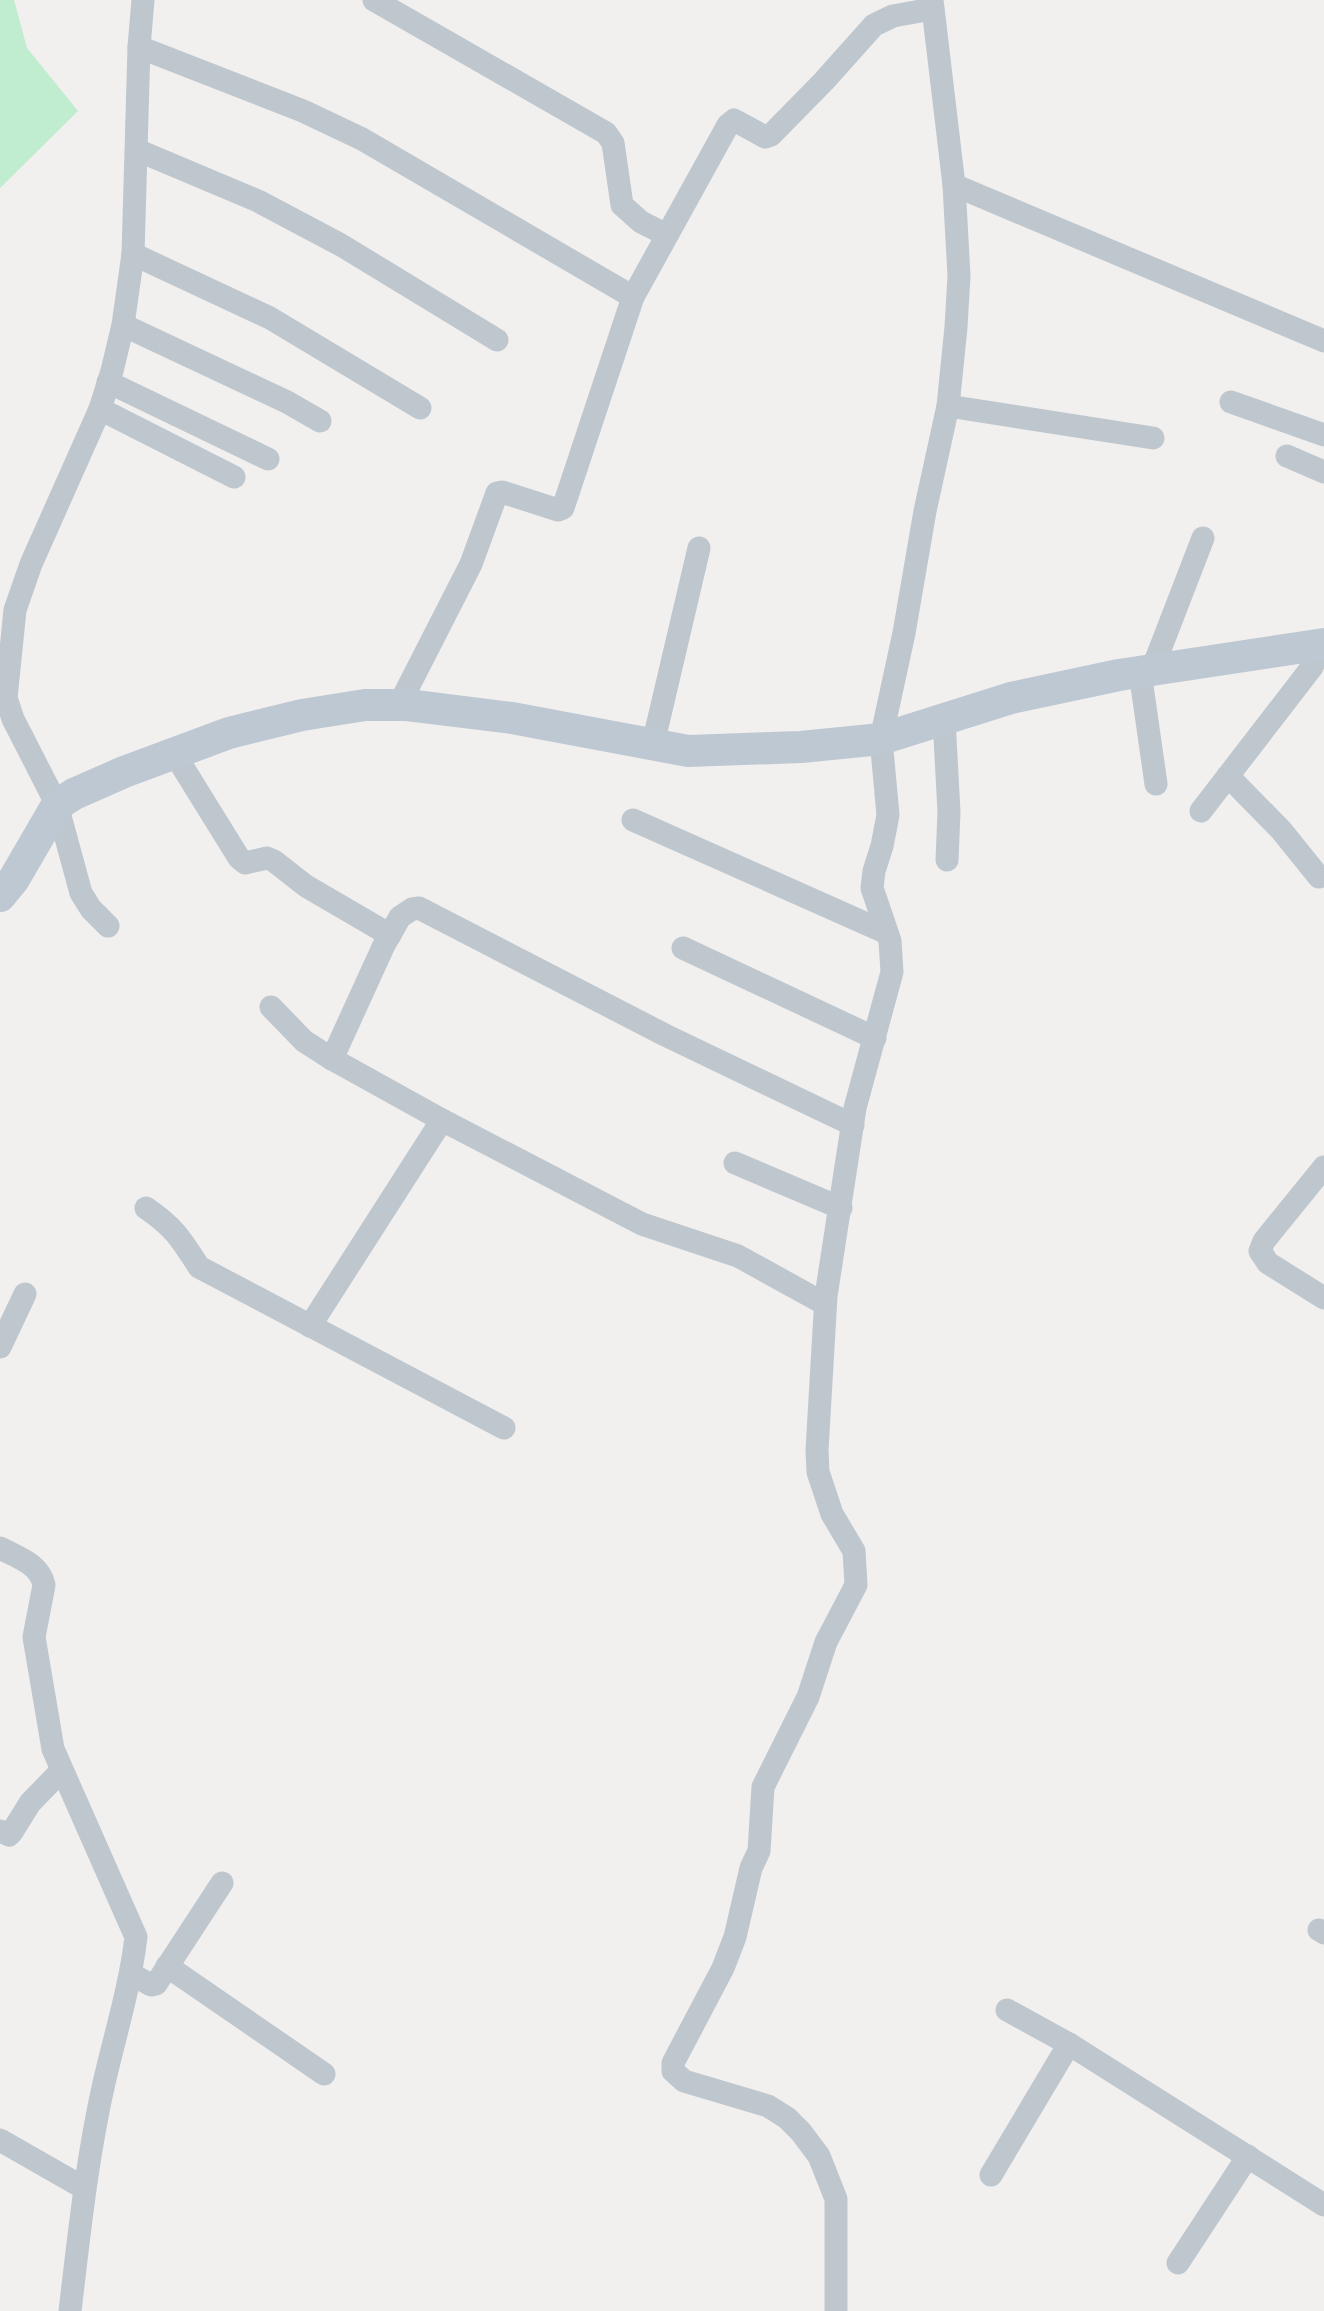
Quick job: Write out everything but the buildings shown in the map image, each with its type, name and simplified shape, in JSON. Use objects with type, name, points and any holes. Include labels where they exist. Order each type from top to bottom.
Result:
[{"type":"street","points":[[108,926],[91,909],[81,893],[57,805],[13,719],[3,687],[15,610],[31,564],[100,409],[123,324],[134,254],[139,47],[143,0]]},
{"type":"street","points":[[374,0],[606,132],[613,143],[622,205],[641,222],[667,235]]},
{"type":"street","points":[[399,705],[471,564],[496,493],[502,492],[558,510],[563,508],[633,297],[727,125],[734,120],[765,137],[771,135],[874,25],[893,16],[932,5],[954,186],[959,276],[948,406],[881,739],[888,815],[872,888],[887,933],[892,954],[892,972],[855,1108],[825,1304],[818,1472],[832,1514],[854,1551],[856,1586],[826,1642],[808,1697],[763,1787],[759,1851],[751,1868],[735,1937],[723,1968],[673,2063],[673,2071],[684,2081],[768,2106],[787,2118],[819,2156],[836,2199],[836,2311]]},
{"type":"street","points":[[139,47],[303,111],[362,139],[633,297]]},
{"type":"street","points":[[137,150],[258,201],[341,245],[497,340]]},
{"type":"street","points":[[954,186],[1324,341]]},
{"type":"street","points":[[134,254],[270,318],[420,408]]},
{"type":"street","points":[[123,324],[287,402],[320,421]]},
{"type":"street","points":[[108,382],[268,459]]},
{"type":"street","points":[[1231,402],[1324,435]]},
{"type":"street","points":[[948,406],[1153,438]]},
{"type":"street","points":[[100,409],[233,477]]},
{"type":"street","points":[[1287,456],[1324,472]]},
{"type":"street","points":[[1156,784],[1146,671],[1203,538]]},
{"type":"street","points":[[653,744],[699,548]]},
{"type":"street","points":[[0,896],[14,879],[57,805],[86,788],[174,753],[229,733],[302,715],[366,705],[399,705],[512,718],[688,751],[801,747],[881,739],[1011,698],[1146,671],[1324,644]]},
{"type":"street","points":[[1201,811],[1312,667],[1324,644]]},
{"type":"street","points":[[944,719],[947,860]]},
{"type":"street","points":[[174,753],[239,858],[245,863],[267,858],[274,861],[306,886],[390,934]]},
{"type":"street","points":[[1228,776],[1281,830],[1318,877]]},
{"type":"street","points":[[633,820],[887,933]]},
{"type":"street","points":[[332,1059],[390,934],[400,917],[419,908],[664,1035],[853,1125]]},
{"type":"street","points":[[683,948],[875,1038]]},
{"type":"street","points":[[271,1007],[304,1041],[442,1120],[642,1224],[738,1256],[825,1304]]},
{"type":"street","points":[[310,1326],[442,1120]]},
{"type":"street","points":[[735,1163],[841,1208]]},
{"type":"street","points":[[1324,1167],[1264,1241],[1260,1251],[1268,1263],[1324,1298]]},
{"type":"street","points":[[146,1208],[180,1236],[199,1267],[504,1428]]},
{"type":"street","points":[[0,1346],[7,1313],[25,1294]]},
{"type":"street","points":[[0,1548],[36,1568],[43,1577],[44,1585],[34,1637],[52,1749],[136,1937],[131,1974],[104,2084],[84,2188],[70,2311]]},
{"type":"street","points":[[0,1831],[9,1835],[30,1803],[61,1771]]},
{"type":"street","points":[[131,1974],[151,1985],[156,1984],[222,1884]]},
{"type":"street","points":[[167,1966],[324,2074]]},
{"type":"street","points":[[1007,2010],[1069,2044],[1324,2204]]},
{"type":"street","points":[[991,2175],[1069,2044]]},
{"type":"street","points":[[0,2140],[84,2188]]},
{"type":"street","points":[[1178,2263],[1248,2156]]},
{"type":"green space","points":[[0,0],[14,0],[27,48],[78,111],[0,188]]}]
